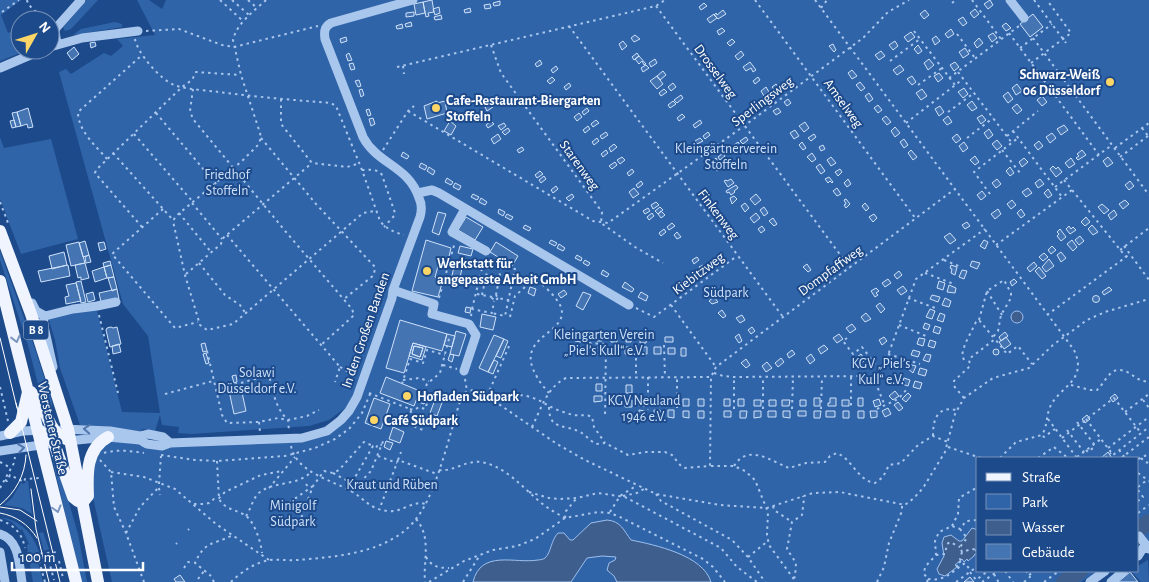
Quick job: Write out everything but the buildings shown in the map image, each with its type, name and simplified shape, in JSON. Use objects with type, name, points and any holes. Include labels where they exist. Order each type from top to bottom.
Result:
[{"type":"main road","name":"Werstener Straße","points":[[0,231],[69,434],[98,582]]},
{"type":"main road","name":"Werstener Straße","points":[[0,281],[28,390],[47,437],[76,582]]},
{"type":"main road","points":[[6,431],[21,422],[28,390]]},
{"type":"main road","points":[[69,434],[61,437],[47,437],[62,463],[73,497],[82,504],[88,496],[87,473],[92,455],[99,443],[108,437]]},
{"type":"street","points":[[60,24],[81,0]]},
{"type":"street","points":[[413,0],[331,23],[325,27],[325,39],[363,138],[379,156],[407,176],[418,193],[432,190],[466,208],[629,305]]},
{"type":"street","points":[[1010,0],[1022,22]]},
{"type":"street","points":[[60,44],[82,38],[136,32]]},
{"type":"street","points":[[0,68],[19,60]]},
{"type":"street","name":"In den Großen Banden","points":[[69,434],[140,438],[148,434],[163,437],[170,443],[290,438],[311,436],[327,431],[349,411],[360,389],[393,290],[422,212],[418,193]]},
{"type":"street","points":[[466,208],[452,232],[486,251]]},
{"type":"street","name":"Werstener Straße","points":[[12,262],[34,308],[38,313],[45,316],[43,322],[59,388],[58,399]]},
{"type":"street","points":[[393,290],[434,304],[432,314],[469,324],[476,335],[464,371]]},
{"type":"street","points":[[45,316],[116,302]]},
{"type":"street","points":[[0,451],[47,437],[57,422],[58,399]]},
{"type":"street","points":[[6,431],[47,437]]},
{"type":"street","name":"In den Großen Banden","points":[[69,434],[110,431],[140,438]]},
{"type":"street","points":[[0,534],[9,538],[16,547],[22,582]]},
{"type":"street","points":[[1139,536],[1144,548]]},
{"type":"street","points":[[0,552],[5,582]]},
{"type":"street","points":[[1090,582],[1104,572]]},
{"type":"street","points":[[1111,582],[1123,572]]},
{"type":"path","points":[[2,12],[19,0]]},
{"type":"path","points":[[27,0],[36,10]]},
{"type":"path","points":[[220,0],[243,21]]},
{"type":"path","points":[[232,0],[248,15]]},
{"type":"path","points":[[248,0],[257,8]]},
{"type":"path","points":[[173,221],[179,213],[216,184],[258,145],[260,133],[241,75],[234,46],[234,35],[248,15],[266,0]]},
{"type":"path","points":[[397,67],[656,6],[665,0]]},
{"type":"path","name":"Amselweg","points":[[755,0],[916,219]]},
{"type":"path","points":[[815,0],[1076,354],[1076,370],[1070,384],[1051,405],[1046,427],[1042,435]]},
{"type":"path","points":[[821,8],[827,0]]},
{"type":"path","name":"Sperlingsweg","points":[[601,223],[608,223],[744,126],[863,38],[888,12],[910,0]]},
{"type":"path","points":[[952,3],[956,0]]},
{"type":"path","points":[[972,0],[1002,39]]},
{"type":"path","points":[[1034,0],[1066,44]]},
{"type":"path","points":[[1031,63],[1071,33],[1047,0]]},
{"type":"path","name":"Drosselweg","points":[[656,6],[850,268]]},
{"type":"path","points":[[950,78],[1022,22]]},
{"type":"path","points":[[1020,48],[1052,24]]},
{"type":"path","points":[[325,27],[319,26],[234,46],[222,44],[179,29],[136,32],[136,45],[142,56],[170,82],[182,87],[248,96],[331,102],[336,106],[362,170],[375,211],[384,227],[412,238]]},
{"type":"path","name":"Finkenweg","points":[[569,26],[783,317]]},
{"type":"path","points":[[914,31],[955,85]]},
{"type":"path","points":[[1009,33],[1098,154]]},
{"type":"path","points":[[957,34],[976,58]]},
{"type":"path","points":[[1033,38],[1149,195]]},
{"type":"path","points":[[890,61],[920,39]]},
{"type":"path","name":"Starenweg","points":[[491,45],[501,73],[602,212],[601,223]]},
{"type":"path","points":[[107,159],[82,128],[78,112],[142,56]]},
{"type":"path","points":[[402,66],[404,74]]},
{"type":"path","points":[[918,85],[942,68]]},
{"type":"path","points":[[142,227],[95,173],[96,170],[182,87],[192,80],[196,72],[241,75]]},
{"type":"path","points":[[958,72],[1012,143]]},
{"type":"path","points":[[906,122],[964,79]]},
{"type":"path","points":[[193,89],[191,115],[352,309],[354,315],[321,345]]},
{"type":"path","points":[[948,112],[974,93]]},
{"type":"path","points":[[281,99],[282,124],[312,163],[347,167],[358,163]]},
{"type":"path","points":[[379,156],[414,106]]},
{"type":"path","points":[[1006,136],[1038,111]]},
{"type":"path","points":[[408,112],[593,221],[601,223],[634,247],[663,263]]},
{"type":"path","points":[[156,114],[216,184]]},
{"type":"path","points":[[967,138],[993,118]]},
{"type":"path","points":[[1115,148],[1149,123]]},
{"type":"path","points":[[1120,157],[1149,136],[1142,128]]},
{"type":"path","points":[[1012,131],[1062,197]]},
{"type":"path","points":[[134,133],[222,239]]},
{"type":"path","points":[[260,138],[294,179],[343,230],[375,267],[374,276],[344,299]]},
{"type":"path","points":[[990,194],[974,172],[1018,138]]},
{"type":"path","points":[[1055,187],[1112,145]]},
{"type":"path","points":[[1002,150],[1020,173]]},
{"type":"path","points":[[113,152],[173,221],[198,322],[203,329],[213,330],[233,324],[363,213],[375,211]]},
{"type":"path","points":[[185,275],[221,244],[222,239],[312,163]]},
{"type":"path","points":[[362,170],[375,170],[382,175],[395,213],[384,227]]},
{"type":"path","points":[[1064,180],[1126,257]]},
{"type":"path","name":"Dompfaffweg","points":[[716,367],[955,189]]},
{"type":"path","points":[[996,245],[1072,190]]},
{"type":"path","points":[[163,209],[112,254],[175,328],[198,322]]},
{"type":"path","points":[[179,213],[211,253]]},
{"type":"path","points":[[1120,250],[1149,228]]},
{"type":"path","points":[[714,372],[723,376],[734,377],[873,376],[880,372],[884,366],[913,283],[985,229]]},
{"type":"path","points":[[227,235],[340,367],[363,380]]},
{"type":"path","points":[[434,304],[435,300],[438,301],[457,235]]},
{"type":"path","points":[[1124,246],[1149,280]]},
{"type":"path","points":[[469,324],[486,251]]},
{"type":"path","points":[[1047,315],[1130,254]]},
{"type":"path","name":"Kiebitzweg","points":[[629,305],[654,317],[738,256]]},
{"type":"path","points":[[944,260],[961,267]]},
{"type":"path","points":[[199,263],[225,295],[240,305],[246,314]]},
{"type":"path","points":[[472,309],[505,316],[515,269],[489,263],[482,295]]},
{"type":"path","points":[[492,313],[502,267]]},
{"type":"path","points":[[925,273],[954,284]]},
{"type":"path","points":[[510,318],[516,294],[535,278],[549,291],[560,307],[561,317],[558,324],[536,342],[532,351],[532,368],[548,393]]},
{"type":"path","points":[[964,360],[962,355],[965,344],[976,322],[979,320],[987,291],[1004,280],[1011,293],[998,331],[994,338],[969,360],[970,366],[953,383],[964,398]]},
{"type":"path","points":[[987,291],[1002,315]]},
{"type":"path","points":[[476,294],[497,296],[514,301]]},
{"type":"path","points":[[492,297],[494,301]]},
{"type":"path","points":[[908,298],[938,309]]},
{"type":"path","points":[[467,391],[478,391],[585,460],[656,494],[720,505],[767,508],[813,493],[840,492],[902,506],[914,498],[932,475],[947,447],[957,410],[964,398],[993,378],[1024,370],[1033,365],[1064,337],[1087,320],[1149,299]]},
{"type":"path","points":[[671,305],[716,367],[711,378],[710,466]]},
{"type":"path","points":[[96,306],[118,393]]},
{"type":"path","points":[[979,320],[1007,354],[1018,346],[1033,365]]},
{"type":"path","points":[[898,325],[926,336]]},
{"type":"path","points":[[360,389],[410,409],[414,410],[419,407],[425,409],[429,398],[422,395],[429,381],[440,373],[450,335]]},
{"type":"path","points":[[847,338],[843,341],[853,354],[862,348],[880,372]]},
{"type":"path","points":[[589,343],[606,344],[605,418]]},
{"type":"path","points":[[487,396],[510,344]]},
{"type":"path","points":[[636,345],[636,377]]},
{"type":"path","points":[[664,345],[665,377]]},
{"type":"path","points":[[429,381],[419,378],[403,382],[410,359],[423,363],[427,350],[445,354]]},
{"type":"path","points":[[206,351],[222,415],[227,423],[259,422],[278,418],[288,420],[307,416],[319,410]]},
{"type":"path","points":[[888,354],[920,364]]},
{"type":"path","points":[[443,365],[448,366],[450,363]]},
{"type":"path","points":[[335,382],[340,367]]},
{"type":"path","points":[[1070,384],[1096,390],[1112,373],[1120,370],[1140,380],[1149,381]]},
{"type":"path","points":[[231,582],[250,568],[270,560],[322,558],[360,550],[392,539],[408,527],[416,519],[425,504],[439,470],[461,398],[467,391],[464,371]]},
{"type":"path","points":[[216,390],[269,375],[278,408],[288,420]]},
{"type":"path","points":[[873,376],[884,406]]},
{"type":"path","points":[[648,377],[648,410]]},
{"type":"path","points":[[677,377],[677,408]]},
{"type":"path","points":[[734,377],[734,409]]},
{"type":"path","points":[[763,377],[763,409]]},
{"type":"path","points":[[792,409],[793,377]]},
{"type":"path","points":[[821,409],[822,377]]},
{"type":"path","points":[[851,377],[851,408]]},
{"type":"path","points":[[532,427],[545,403],[548,393],[557,383],[566,378],[711,378]]},
{"type":"path","points":[[165,394],[213,381]]},
{"type":"path","points":[[0,387],[6,431]]},
{"type":"path","points":[[877,409],[898,399],[908,388]]},
{"type":"path","points":[[1125,412],[1149,394]]},
{"type":"path","points":[[496,402],[511,395],[525,396],[545,403],[549,407],[574,415],[591,416],[594,427],[605,443],[628,455],[646,452],[665,452],[672,455],[685,468],[734,466],[745,470],[755,480],[767,508],[768,541],[771,549],[796,582]]},
{"type":"path","points":[[1062,438],[1078,423],[1114,398],[1141,433]]},
{"type":"path","points":[[1142,400],[1149,408]]},
{"type":"path","points":[[549,407],[551,420],[560,427],[581,432],[596,444],[605,443]]},
{"type":"path","points":[[410,409],[412,416],[443,425],[452,425]]},
{"type":"path","points":[[933,436],[936,416],[948,409],[957,410]]},
{"type":"path","points":[[1108,448],[1149,417]]},
{"type":"path","points":[[1048,419],[1075,457]]},
{"type":"path","points":[[1086,419],[1111,453]]},
{"type":"path","points":[[259,422],[260,430]]},
{"type":"path","points":[[1078,423],[1092,445]]},
{"type":"path","points":[[408,424],[423,430]]},
{"type":"path","points":[[1106,457],[1119,450],[1149,427]]},
{"type":"path","points":[[1001,457],[1018,441],[1042,435],[1044,437],[1055,429]]},
{"type":"path","points":[[1068,431],[1085,451]]},
{"type":"path","points":[[734,466],[740,458],[750,454],[763,456],[789,468],[806,463],[825,462],[830,456],[837,453],[867,481],[875,483],[883,477],[889,466],[902,463],[918,445],[933,436]]},
{"type":"path","points":[[933,436],[948,442]]},
{"type":"path","points":[[1119,450],[1124,457],[1149,437]]},
{"type":"path","points":[[290,438],[295,457],[320,477],[351,492],[364,502],[386,511],[396,512],[417,503],[425,504]]},
{"type":"path","points":[[1077,457],[1100,439]]},
{"type":"path","points":[[351,492],[371,470],[384,440]]},
{"type":"path","points":[[358,442],[366,446]]},
{"type":"path","points":[[333,478],[334,474],[364,442],[376,448],[378,444],[382,445]]},
{"type":"path","points":[[283,523],[299,524],[313,486],[324,471],[348,480],[354,479],[373,446]]},
{"type":"path","points":[[947,447],[978,457]]},
{"type":"path","points":[[1040,457],[1053,448],[1063,453],[1066,457]]},
{"type":"path","points":[[144,582],[114,507],[111,472],[100,459],[110,451],[151,453]]},
{"type":"path","points":[[381,506],[401,452]]},
{"type":"path","points":[[156,454],[161,455],[160,495]]},
{"type":"path","points":[[1149,454],[1139,458],[1149,463]]},
{"type":"path","points":[[378,456],[397,463]]},
{"type":"path","points":[[269,488],[295,457]]},
{"type":"path","points":[[351,457],[354,460]]},
{"type":"path","points":[[398,460],[437,474]]},
{"type":"path","points":[[217,461],[219,498],[231,510],[246,516],[258,536],[262,553]]},
{"type":"path","points":[[0,462],[11,468]]},
{"type":"path","points":[[365,462],[369,464]]},
{"type":"path","points":[[439,470],[444,471],[472,462],[488,464],[508,474],[544,505],[565,518]]},
{"type":"path","points":[[339,464],[341,468]]},
{"type":"path","points":[[194,504],[205,504],[219,498],[225,492],[260,475],[282,471]]},
{"type":"path","points":[[246,516],[258,493],[302,478],[312,471]]},
{"type":"path","points":[[111,472],[144,477],[175,490],[216,524],[270,560]]},
{"type":"path","points":[[5,480],[10,476],[24,482],[25,479],[39,478]]},
{"type":"path","points":[[350,476],[354,479]]},
{"type":"path","points":[[356,476],[360,478]]},
{"type":"path","points":[[306,484],[309,488]]},
{"type":"path","points":[[283,527],[283,523],[280,521],[282,507],[313,486]]},
{"type":"path","points":[[610,513],[621,496],[636,486]]},
{"type":"path","points":[[126,533],[140,507],[159,487]]},
{"type":"path","points":[[936,555],[936,537],[941,531],[952,526],[958,514],[959,498],[976,488]]},
{"type":"path","points":[[621,496],[637,493],[644,489]]},
{"type":"path","points":[[1139,490],[1143,497]]},
{"type":"path","points":[[529,492],[549,498],[577,498],[598,493],[621,496],[721,548],[736,567],[757,582]]},
{"type":"path","points":[[303,493],[306,496]]},
{"type":"path","points":[[656,494],[661,501],[732,540],[748,557],[765,582]]},
{"type":"path","points":[[793,578],[795,577],[796,563],[787,549],[792,522],[802,515],[803,496]]},
{"type":"path","points":[[1139,496],[1143,497]]},
{"type":"path","points":[[1139,500],[1143,497]]},
{"type":"path","points":[[565,518],[566,511],[577,498]]},
{"type":"path","points":[[292,500],[295,504]]},
{"type":"path","points":[[308,500],[312,502]]},
{"type":"path","points":[[773,506],[774,510],[792,522]]},
{"type":"path","points":[[878,582],[884,567],[889,543],[902,511],[902,506]]},
{"type":"path","points":[[299,508],[304,510]]},
{"type":"path","points":[[277,509],[282,510]]},
{"type":"path","points":[[768,517],[774,510]]},
{"type":"path","points":[[429,582],[450,568],[480,555],[493,550],[525,544],[565,518],[585,514],[610,513],[704,559],[725,582]]},
{"type":"path","points":[[301,518],[305,519]]},
{"type":"path","points":[[416,519],[420,523],[425,537],[426,557],[424,568],[426,582]]},
{"type":"path","points":[[291,524],[292,520]]},
{"type":"path","points":[[960,529],[966,521],[976,520]]},
{"type":"path","points":[[952,526],[960,529],[966,537],[960,547]]},
{"type":"path","points":[[194,563],[205,548],[216,540],[231,535]]},
{"type":"path","points":[[748,557],[768,541]]},
{"type":"path","points":[[948,543],[954,543],[960,547],[962,562],[956,565],[958,567],[942,579],[928,580],[924,574],[924,566],[936,555],[944,555],[947,552],[948,543]]},
{"type":"path","points":[[962,552],[976,549]]},
{"type":"path","points":[[44,582],[37,554],[57,552]]},
{"type":"path","points":[[47,554],[54,580]]},
{"type":"path","points":[[463,582],[480,555]]},
{"type":"path","points":[[27,559],[38,557]]},
{"type":"path","points":[[426,557],[432,565],[450,568]]},
{"type":"path","points":[[184,568],[188,562],[194,563],[210,575],[214,582]]},
{"type":"path","points":[[962,562],[965,563],[976,580],[986,572]]},
{"type":"path","points":[[956,582],[976,567]]},
{"type":"path","points":[[198,579],[204,571]]},
{"type":"path","points":[[982,582],[996,572]]},
{"type":"path","points":[[1024,582],[1034,572]]},
{"type":"path","points":[[1044,582],[1058,572]]},
{"type":"path","points":[[983,574],[991,582]]},
{"type":"path","points":[[993,574],[998,580],[996,582]]},
{"type":"green space","points":[[0,0],[21,0],[1,15],[8,33],[10,32],[10,57],[0,61]]},
{"type":"green space","points":[[87,0],[98,0],[71,29],[65,31],[63,27]]},
{"type":"green space","name":"Südpark","points":[[137,0],[149,0],[162,9],[166,0],[1149,0],[1149,544],[1139,530],[1139,457],[976,457],[976,572],[1096,572],[1081,582],[112,582],[92,493],[95,452],[111,441],[139,442],[139,446],[171,447],[290,438],[313,432],[334,421],[345,408],[329,420],[309,426],[192,434],[178,433],[179,427],[162,425],[160,415],[155,431],[142,429],[141,434],[80,425],[60,368],[55,340],[48,317],[96,307],[122,412],[160,413],[148,336],[123,304],[59,72],[66,69],[71,74],[104,53],[111,56],[123,46],[117,39],[155,35]]},
{"type":"green space","points":[[115,22],[122,24],[122,27],[73,35],[81,29]]},
{"type":"green space","points":[[0,137],[4,148],[51,139],[78,239],[21,254],[0,199]]},
{"type":"green space","points":[[0,251],[52,402],[52,415],[42,400],[28,345],[0,260]]},
{"type":"green space","points":[[57,461],[78,534],[87,582],[81,582],[53,462]]},
{"type":"green space","points":[[28,481],[32,514],[22,508],[4,505],[12,498],[21,483],[24,484]]},
{"type":"green space","points":[[0,517],[14,521],[25,528],[39,552],[36,552],[36,556],[31,557],[28,555],[27,545],[29,544],[22,529],[20,530],[12,522]]},
{"type":"green space","points":[[43,532],[49,549],[44,551],[39,533]]},
{"type":"green space","points":[[1148,560],[1149,582],[1141,582],[1132,572],[1139,572],[1139,565]]},
{"type":"green space","points":[[38,563],[43,582],[33,582],[30,565]]},
{"type":"water","points":[[1019,311],[1022,312],[1022,322],[1015,323],[1012,322],[1011,315],[1012,312]]},
{"type":"water","points":[[607,520],[619,524],[631,540],[665,548],[688,558],[706,573],[711,582],[617,582],[614,576],[607,570],[609,563],[615,560],[616,557],[602,556],[587,558],[571,582],[473,582],[477,572],[483,565],[500,560],[529,561],[543,559],[549,553],[558,533],[564,533],[570,540],[573,540],[591,523]]},
{"type":"water","points":[[972,528],[976,529],[976,554],[968,561],[967,559],[964,562],[962,559],[955,565],[957,567],[945,576],[939,574],[937,569],[944,556],[942,543],[944,537],[951,535],[962,541]]},
{"type":"waterway","points":[[1139,529],[1149,522]]},
{"type":"waterway","points":[[1064,582],[1079,572]]},
{"type":"tram line","points":[[0,338],[17,408]]},
{"type":"tram line","points":[[16,403],[60,582]]},
{"type":"tram line","points":[[0,505],[11,495],[19,483],[26,455]]},
{"type":"tram line","points":[[31,489],[36,529],[49,582]]},
{"type":"tram line","points":[[0,507],[20,510],[37,521]]},
{"type":"tram line","points":[[0,513],[21,521],[37,538]]},
{"type":"place","name":"Schwarz-Weiß 06 Düsseldorf","points":[[1110,82]]},
{"type":"place","name":"Cafe-Restaurant-Biergarten Stoffeln","points":[[436,108]]},
{"type":"place","name":"Werkstatt für angepasste Arbeit GmbH","points":[[427,271]]},
{"type":"place","name":"Hofladen Südpark","points":[[407,396]]},
{"type":"place","name":"Café Südpark","points":[[374,420]]},
{"type":"park label","name":"Kleingärtnerverein Stoffeln","points":[[726,156]]},
{"type":"park label","name":"Friedhof Stoffeln","points":[[227,182]]},
{"type":"park label","name":"Kleingarten Verein „Piel’s Kull“ e.V.","points":[[604,342]]},
{"type":"park label","name":"KGV „Piel’s Kull“ e.V.","points":[[881,372]]},
{"type":"park label","name":"Solawi Düsseldorf e.V.","points":[[257,380]]},
{"type":"park label","name":"KGV Neuland 1946 e.V.","points":[[644,408]]},
{"type":"park label","name":"Kraut und Rüben","points":[[392,484]]},
{"type":"park label","name":"Minigolf Südpark","points":[[293,514]]}]
